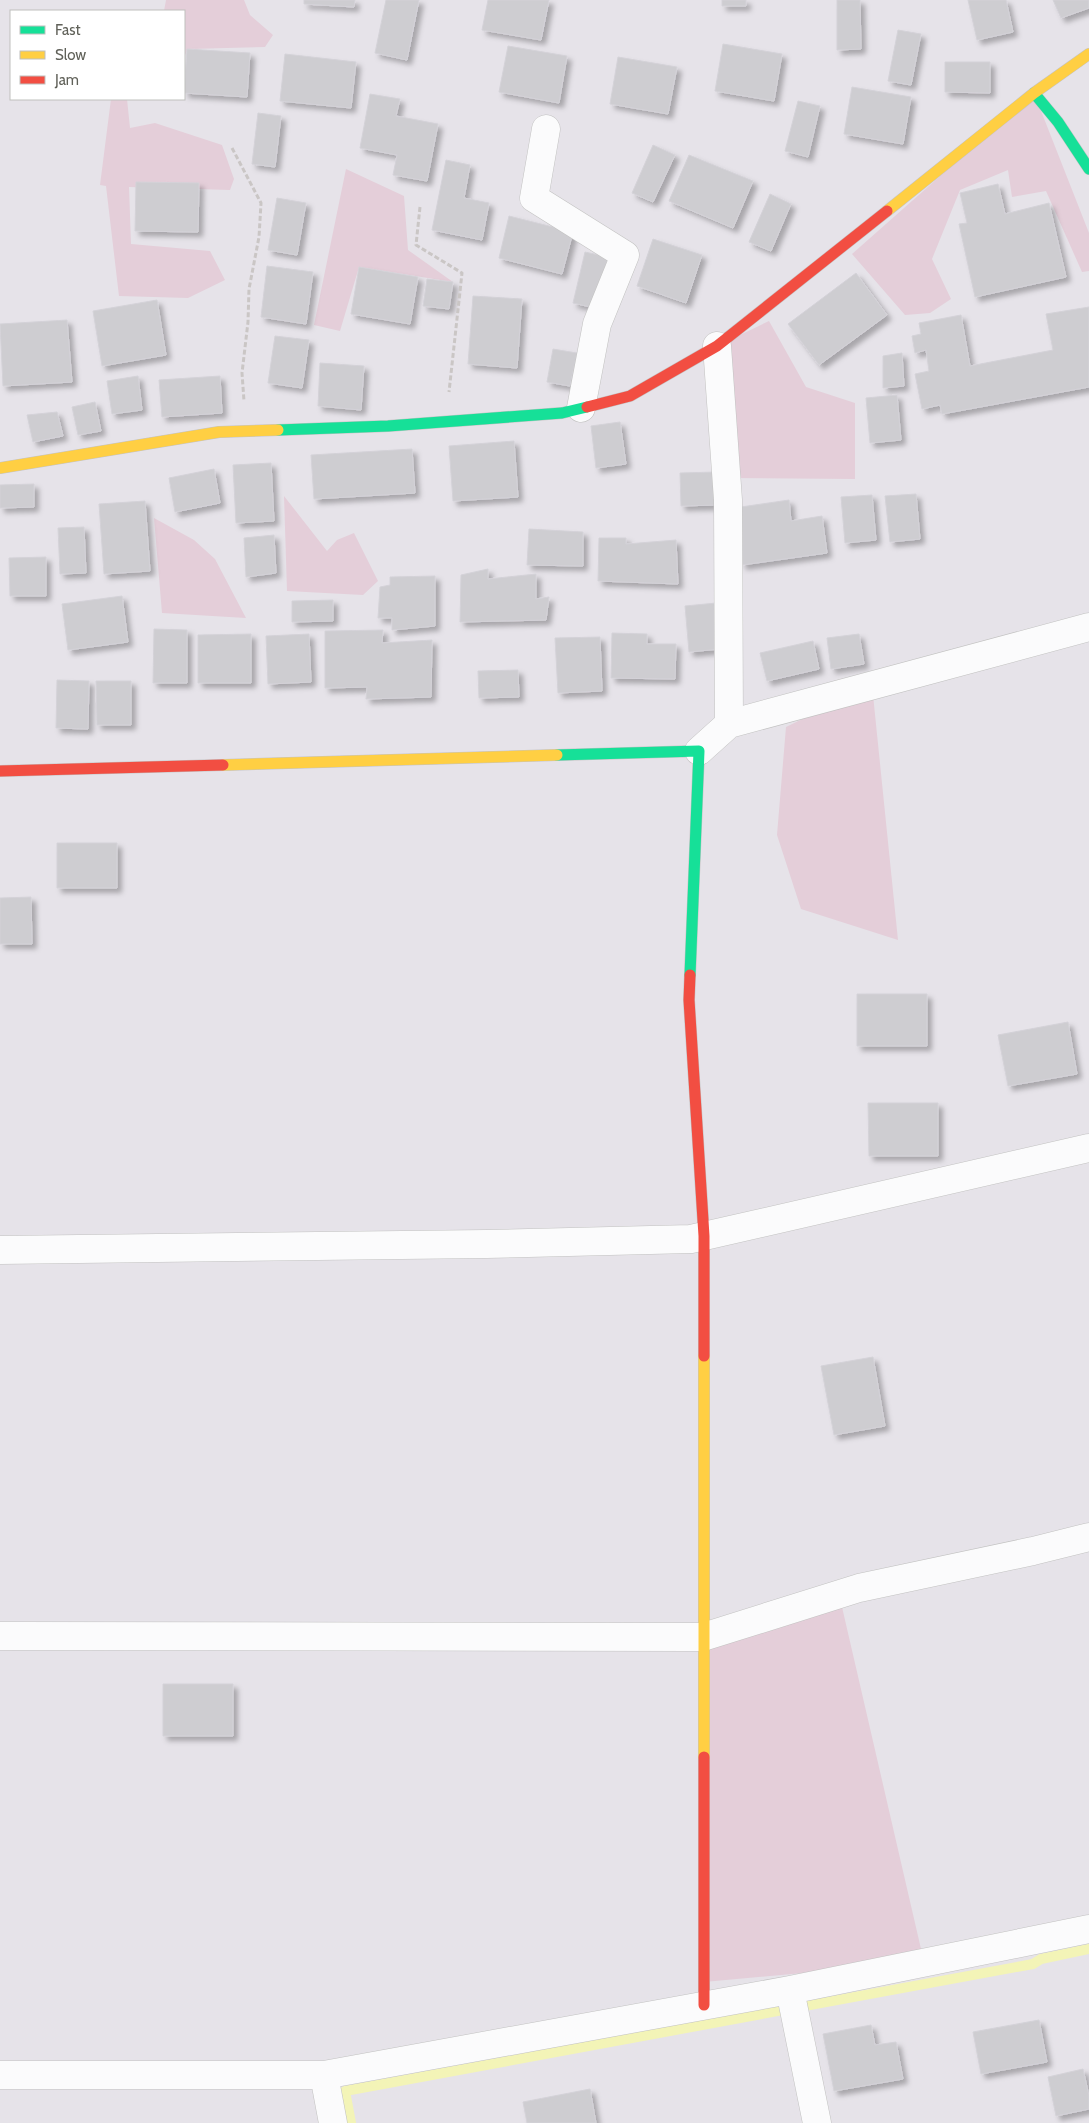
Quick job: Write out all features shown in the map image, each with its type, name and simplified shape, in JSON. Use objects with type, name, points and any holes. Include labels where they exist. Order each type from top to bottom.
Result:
[{"type":"street","points":[[0,468],[219,432],[445,422],[562,413],[630,396],[717,346],[1034,93],[1089,54]]},
{"type":"street","points":[[1034,93],[1058,122],[1089,170]]},
{"type":"street","points":[[546,129],[534,198],[625,255],[597,324],[581,408]]},
{"type":"street","points":[[717,346],[728,500],[729,724]]},
{"type":"street","points":[[0,771],[700,751],[729,724],[1089,627]]},
{"type":"street","points":[[700,751],[689,1000],[704,1236],[704,2005]]},
{"type":"street","points":[[0,1250],[486,1244],[691,1238],[1089,1148]]},
{"type":"street","points":[[0,1636],[703,1637],[859,1588],[1033,1551],[1089,1537]]},
{"type":"street","points":[[0,2075],[324,2075],[790,1990],[1089,1929]]},
{"type":"street","points":[[790,1990],[817,2123]]},
{"type":"street","points":[[324,2075],[333,2123]]},
{"type":"path","points":[[232,148],[261,203],[259,237],[249,289],[248,322],[242,373],[247,431]]},
{"type":"path","points":[[420,207],[416,245],[462,273],[445,422]]},
{"type":"shaded area","points":[[166,0],[244,0],[250,15],[273,35],[265,47],[188,49],[185,55],[185,10],[164,10]]},
{"type":"shaded area","points":[[1034,93],[1089,233],[1089,271],[1082,272],[1046,191],[1012,197],[1008,170],[960,190],[932,259],[951,299],[930,313],[905,315],[852,254]]},
{"type":"shaded area","points":[[111,100],[127,100],[130,128],[155,123],[222,145],[234,179],[230,190],[129,187],[131,244],[210,251],[225,280],[188,298],[119,296],[106,186],[100,185]]},
{"type":"shaded area","points":[[346,169],[404,196],[408,250],[453,282],[359,267],[340,331],[314,325]]},
{"type":"shaded area","points":[[769,321],[806,387],[855,403],[855,479],[727,478],[717,346]]},
{"type":"shaded area","points":[[284,496],[327,551],[337,540],[354,533],[378,581],[363,595],[287,591]]},
{"type":"shaded area","points":[[154,518],[194,540],[215,559],[246,618],[162,613]]},
{"type":"shaded area","points":[[872,685],[898,940],[801,909],[777,835],[786,727]]},
{"type":"shaded area","points":[[839,1594],[924,1962],[704,1982],[703,1637]]},
{"type":"building","points":[[304,0],[355,0],[354,7],[304,4]]},
{"type":"building","points":[[386,0],[419,0],[407,60],[375,53]]},
{"type":"building","points":[[488,0],[549,0],[541,40],[482,30]]},
{"type":"building","points":[[722,0],[746,0],[746,6],[722,6]]},
{"type":"building","points":[[837,0],[860,0],[861,49],[837,50]]},
{"type":"building","points":[[968,0],[1006,0],[1013,32],[977,40]]},
{"type":"building","points":[[1053,0],[1089,0],[1089,8],[1061,18]]},
{"type":"building","points":[[898,30],[921,34],[911,85],[888,81]]},
{"type":"building","points":[[723,44],[782,54],[774,101],[715,91]]},
{"type":"building","points":[[508,46],[567,56],[559,103],[499,92]]},
{"type":"building","points":[[187,49],[250,53],[247,97],[185,93]]},
{"type":"building","points":[[285,54],[356,62],[351,108],[280,101]]},
{"type":"building","points":[[618,57],[677,67],[668,114],[610,104]]},
{"type":"building","points":[[945,62],[990,62],[990,93],[945,92]]},
{"type":"building","points":[[852,87],[911,97],[903,144],[844,134]]},
{"type":"building","points":[[370,94],[400,99],[396,116],[438,124],[427,181],[393,175],[397,155],[360,148]]},
{"type":"building","points":[[798,101],[820,106],[808,157],[785,151]]},
{"type":"building","points":[[258,113],[281,116],[275,167],[252,164]]},
{"type":"building","points":[[653,145],[675,155],[653,202],[632,193]]},
{"type":"building","points":[[689,155],[753,181],[733,228],[669,201]]},
{"type":"building","points":[[446,160],[470,165],[464,198],[489,203],[482,240],[432,230]]},
{"type":"building","points":[[136,182],[199,183],[198,232],[135,231]]},
{"type":"building","points":[[998,184],[1005,214],[1049,203],[1066,277],[975,297],[959,224],[967,223],[960,193]]},
{"type":"building","points":[[770,194],[791,204],[771,251],[749,242]]},
{"type":"building","points":[[277,198],[306,203],[297,255],[268,250]]},
{"type":"building","points":[[509,216],[573,232],[562,274],[499,258]]},
{"type":"building","points":[[653,239],[702,255],[686,303],[637,286]]},
{"type":"building","points":[[585,252],[608,257],[595,308],[573,303]]},
{"type":"building","points":[[267,266],[313,272],[306,324],[261,317]]},
{"type":"building","points":[[359,267],[418,277],[410,324],[351,314]]},
{"type":"building","points":[[856,273],[887,315],[819,365],[788,324]]},
{"type":"building","points":[[427,279],[453,282],[449,309],[423,306]]},
{"type":"building","points":[[473,296],[522,299],[517,368],[468,364]]},
{"type":"building","points":[[157,300],[166,355],[102,366],[93,311]]},
{"type":"building","points":[[1089,307],[1089,387],[942,414],[940,405],[922,409],[915,374],[929,371],[926,350],[915,353],[912,336],[921,334],[919,323],[961,315],[970,366],[1053,350],[1046,314]]},
{"type":"building","points":[[67,320],[72,382],[3,386],[0,324]]},
{"type":"building","points":[[275,336],[309,340],[302,388],[268,383]]},
{"type":"building","points":[[553,349],[577,353],[570,386],[547,382]]},
{"type":"building","points":[[902,353],[904,386],[883,388],[883,356]]},
{"type":"building","points":[[320,363],[364,366],[361,410],[318,406]]},
{"type":"building","points":[[138,376],[142,410],[112,414],[107,381]]},
{"type":"building","points":[[220,376],[222,413],[162,417],[159,380]]},
{"type":"building","points":[[897,395],[901,440],[870,443],[866,398]]},
{"type":"building","points":[[95,402],[101,431],[78,435],[72,407]]},
{"type":"building","points":[[57,412],[63,436],[33,442],[27,415]]},
{"type":"building","points":[[620,422],[626,464],[596,468],[591,426]]},
{"type":"building","points":[[514,441],[518,497],[453,501],[449,446]]},
{"type":"building","points":[[412,449],[415,493],[314,499],[311,455]]},
{"type":"building","points":[[271,463],[274,521],[236,523],[233,465]]},
{"type":"building","points":[[214,469],[220,503],[175,512],[169,478]]},
{"type":"building","points":[[715,472],[716,505],[681,506],[680,473]]},
{"type":"building","points":[[34,484],[34,507],[0,508],[0,485]]},
{"type":"building","points":[[916,494],[920,539],[890,542],[885,496]]},
{"type":"building","points":[[872,495],[876,540],[845,543],[841,497]]},
{"type":"building","points":[[789,500],[791,521],[822,516],[827,553],[742,565],[734,508]]},
{"type":"building","points":[[145,501],[150,571],[104,574],[99,504]]},
{"type":"building","points":[[84,527],[86,573],[60,574],[58,528]]},
{"type":"building","points":[[529,529],[583,532],[583,566],[527,565]]},
{"type":"building","points":[[274,535],[276,573],[246,577],[244,538]]},
{"type":"building","points":[[599,538],[626,538],[626,544],[676,540],[678,584],[598,581]]},
{"type":"building","points":[[46,557],[46,596],[10,596],[9,558]]},
{"type":"building","points":[[488,569],[488,579],[536,574],[536,599],[549,597],[546,620],[460,622],[461,575]]},
{"type":"building","points":[[435,576],[435,626],[392,630],[392,618],[378,618],[380,587],[390,585],[390,577]]},
{"type":"building","points":[[122,596],[128,642],[68,650],[62,604]]},
{"type":"building","points":[[333,600],[333,621],[292,622],[292,601]]},
{"type":"building","points":[[716,603],[720,649],[689,652],[685,606]]},
{"type":"building","points":[[154,629],[187,630],[187,683],[153,683]]},
{"type":"building","points":[[383,630],[382,643],[432,640],[431,697],[366,699],[367,687],[325,688],[325,631]]},
{"type":"building","points":[[612,633],[647,634],[647,644],[676,644],[675,679],[611,678]]},
{"type":"building","points":[[251,634],[251,683],[198,683],[198,635]]},
{"type":"building","points":[[309,634],[311,682],[268,684],[266,636]]},
{"type":"building","points":[[859,634],[864,664],[831,669],[827,638]]},
{"type":"building","points":[[600,637],[602,691],[558,693],[555,638]]},
{"type":"building","points":[[813,641],[819,669],[767,681],[760,653]]},
{"type":"building","points":[[518,670],[519,697],[479,698],[478,671]]},
{"type":"building","points":[[57,680],[89,681],[88,729],[56,728]]},
{"type":"building","points":[[96,681],[131,681],[131,725],[97,725]]},
{"type":"building","points":[[57,843],[117,843],[117,888],[57,888]]},
{"type":"building","points":[[31,897],[32,944],[0,944],[0,898]]},
{"type":"building","points":[[857,994],[927,994],[927,1046],[857,1046]]},
{"type":"building","points":[[1068,1022],[1077,1074],[1008,1086],[998,1035]]},
{"type":"building","points":[[868,1103],[938,1103],[938,1156],[869,1156]]},
{"type":"building","points":[[873,1357],[885,1426],[834,1435],[821,1366]]},
{"type":"building","points":[[163,1684],[233,1684],[233,1736],[163,1736]]},
{"type":"building","points":[[1039,2020],[1047,2062],[981,2074],[973,2032]]},
{"type":"building","points":[[871,2025],[875,2045],[896,2042],[903,2079],[834,2091],[823,2034]]},
{"type":"building","points":[[1083,2069],[1089,2096],[1089,2109],[1056,2116],[1048,2077]]},
{"type":"building","points":[[590,2089],[596,2123],[527,2123],[523,2102]]},
{"type":"waterway","points":[[351,2123],[345,2091],[1033,1964],[1041,1959],[1089,1949]]},
{"type":"traffic: fast","points":[[1034,93],[1058,122],[1089,169]]},
{"type":"traffic: fast","points":[[278,430],[388,426],[562,413],[587,407]]},
{"type":"traffic: fast","points":[[557,755],[699,751],[690,975]]},
{"type":"traffic: slow","points":[[887,211],[1034,93],[1089,54]]},
{"type":"traffic: slow","points":[[0,468],[219,432],[278,430]]},
{"type":"traffic: slow","points":[[223,765],[557,755]]},
{"type":"traffic: slow","points":[[704,1356],[704,1757]]},
{"type":"traffic: jam","points":[[587,407],[630,396],[717,346],[887,211]]},
{"type":"traffic: jam","points":[[0,771],[223,765]]},
{"type":"traffic: jam","points":[[690,975],[689,1000],[704,1236],[704,1356]]},
{"type":"traffic: jam","points":[[704,1757],[704,2005]]}]
